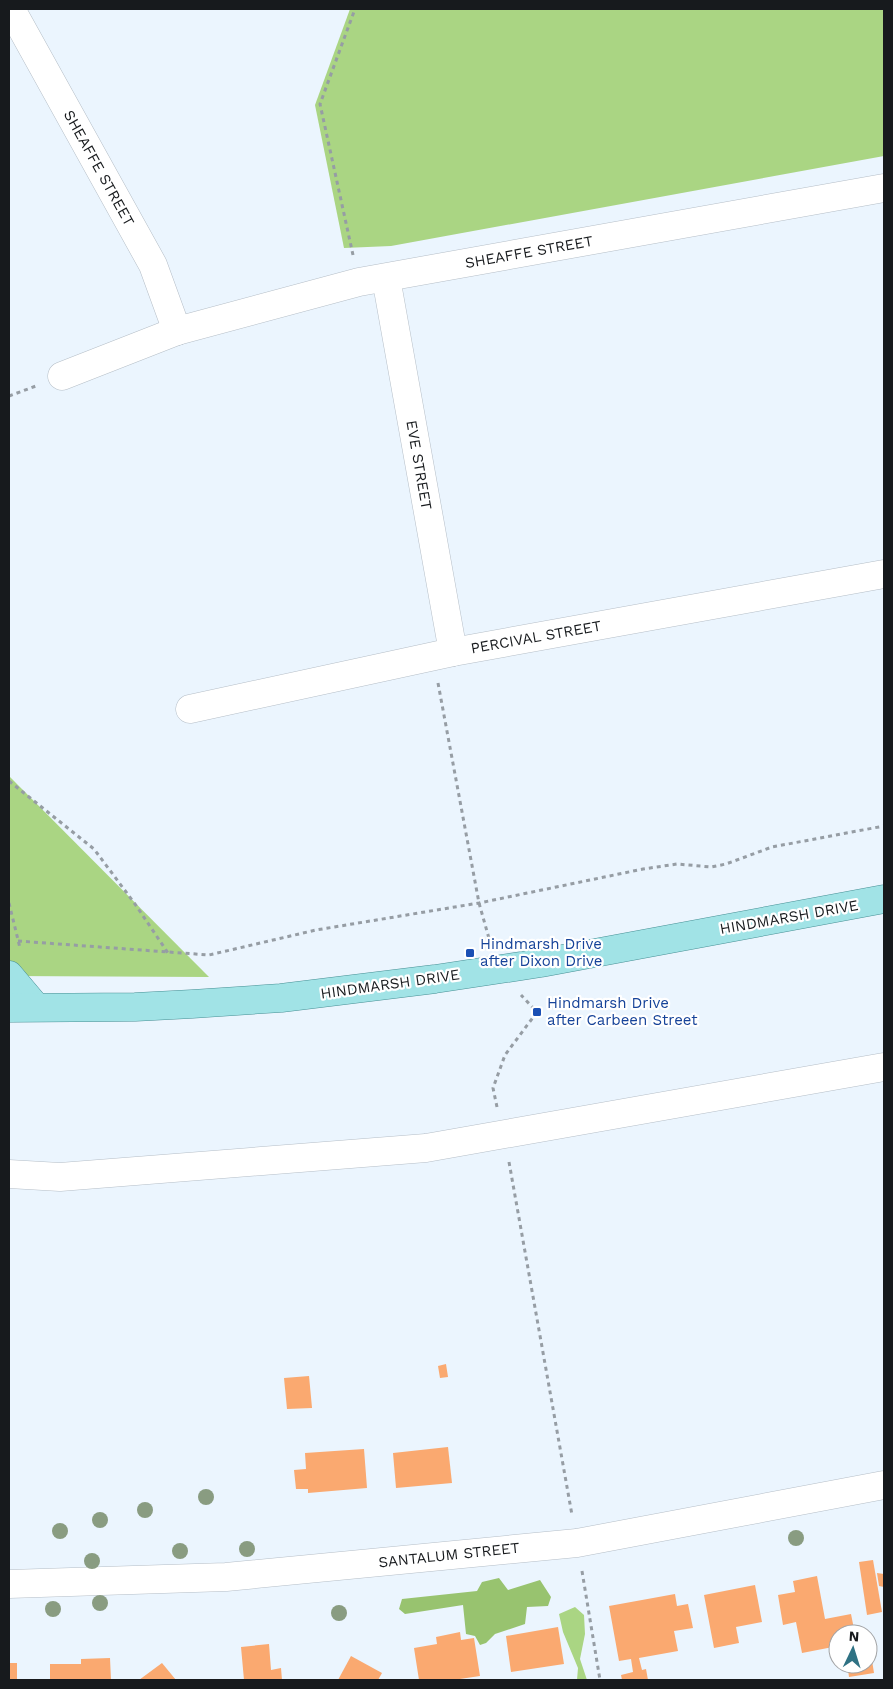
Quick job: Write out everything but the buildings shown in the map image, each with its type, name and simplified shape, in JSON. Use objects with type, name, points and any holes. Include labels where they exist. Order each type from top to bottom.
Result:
[{"type":"main road","name":"HINDMARSH DRIVE","points":[[9,1008],[134,1007],[281,998],[435,979],[884,899]]},
{"type":"main road","points":[[9,975],[36,1007]]},
{"type":"street","name":"SHEAFFE STREET","points":[[11,9],[153,265],[177,331]]},
{"type":"street","name":"SHEAFFE STREET","points":[[62,376],[177,331],[359,282],[884,188]]},
{"type":"street","name":"EVE STREET","points":[[386,278],[443,654]]},
{"type":"street","name":"PERCIVAL STREET","points":[[190,709],[443,654],[884,574]]},
{"type":"street","points":[[9,1174],[70,1177],[426,1148],[884,1067]]},
{"type":"street","name":"SANTALUM STREET","points":[[9,1584],[226,1577],[577,1543],[884,1485]]},
{"type":"path","points":[[355,9],[320,104],[359,282]]},
{"type":"path","points":[[443,654],[479,903],[498,969],[537,1012],[505,1055],[493,1088],[504,1135],[600,1680]]},
{"type":"path","points":[[9,781],[94,849],[135,904],[168,953]]},
{"type":"path","points":[[18,941],[168,953],[208,954],[316,930],[479,903],[643,869],[678,864],[711,867],[726,864],[772,847],[884,826]]},
{"type":"green space","points":[[350,9],[884,9],[884,156],[391,246],[344,248],[315,105]]},
{"type":"green space","points":[[9,776],[209,977],[9,976]]},
{"type":"green space","points":[[499,1578],[508,1590],[540,1580],[551,1597],[548,1606],[527,1607],[525,1624],[495,1634],[486,1643],[480,1645],[475,1636],[466,1634],[463,1605],[405,1614],[399,1609],[402,1599],[477,1591],[482,1582]]},
{"type":"green space","points":[[575,1607],[584,1615],[585,1634],[580,1659],[587,1680],[577,1680],[578,1668],[563,1632],[559,1614]]},
{"type":"place","name":"Hindmarsh Drive after Dixon Drive","points":[[470,953]]},
{"type":"place","name":"Hindmarsh Drive after Carbeen Street","points":[[537,1012]]}]
